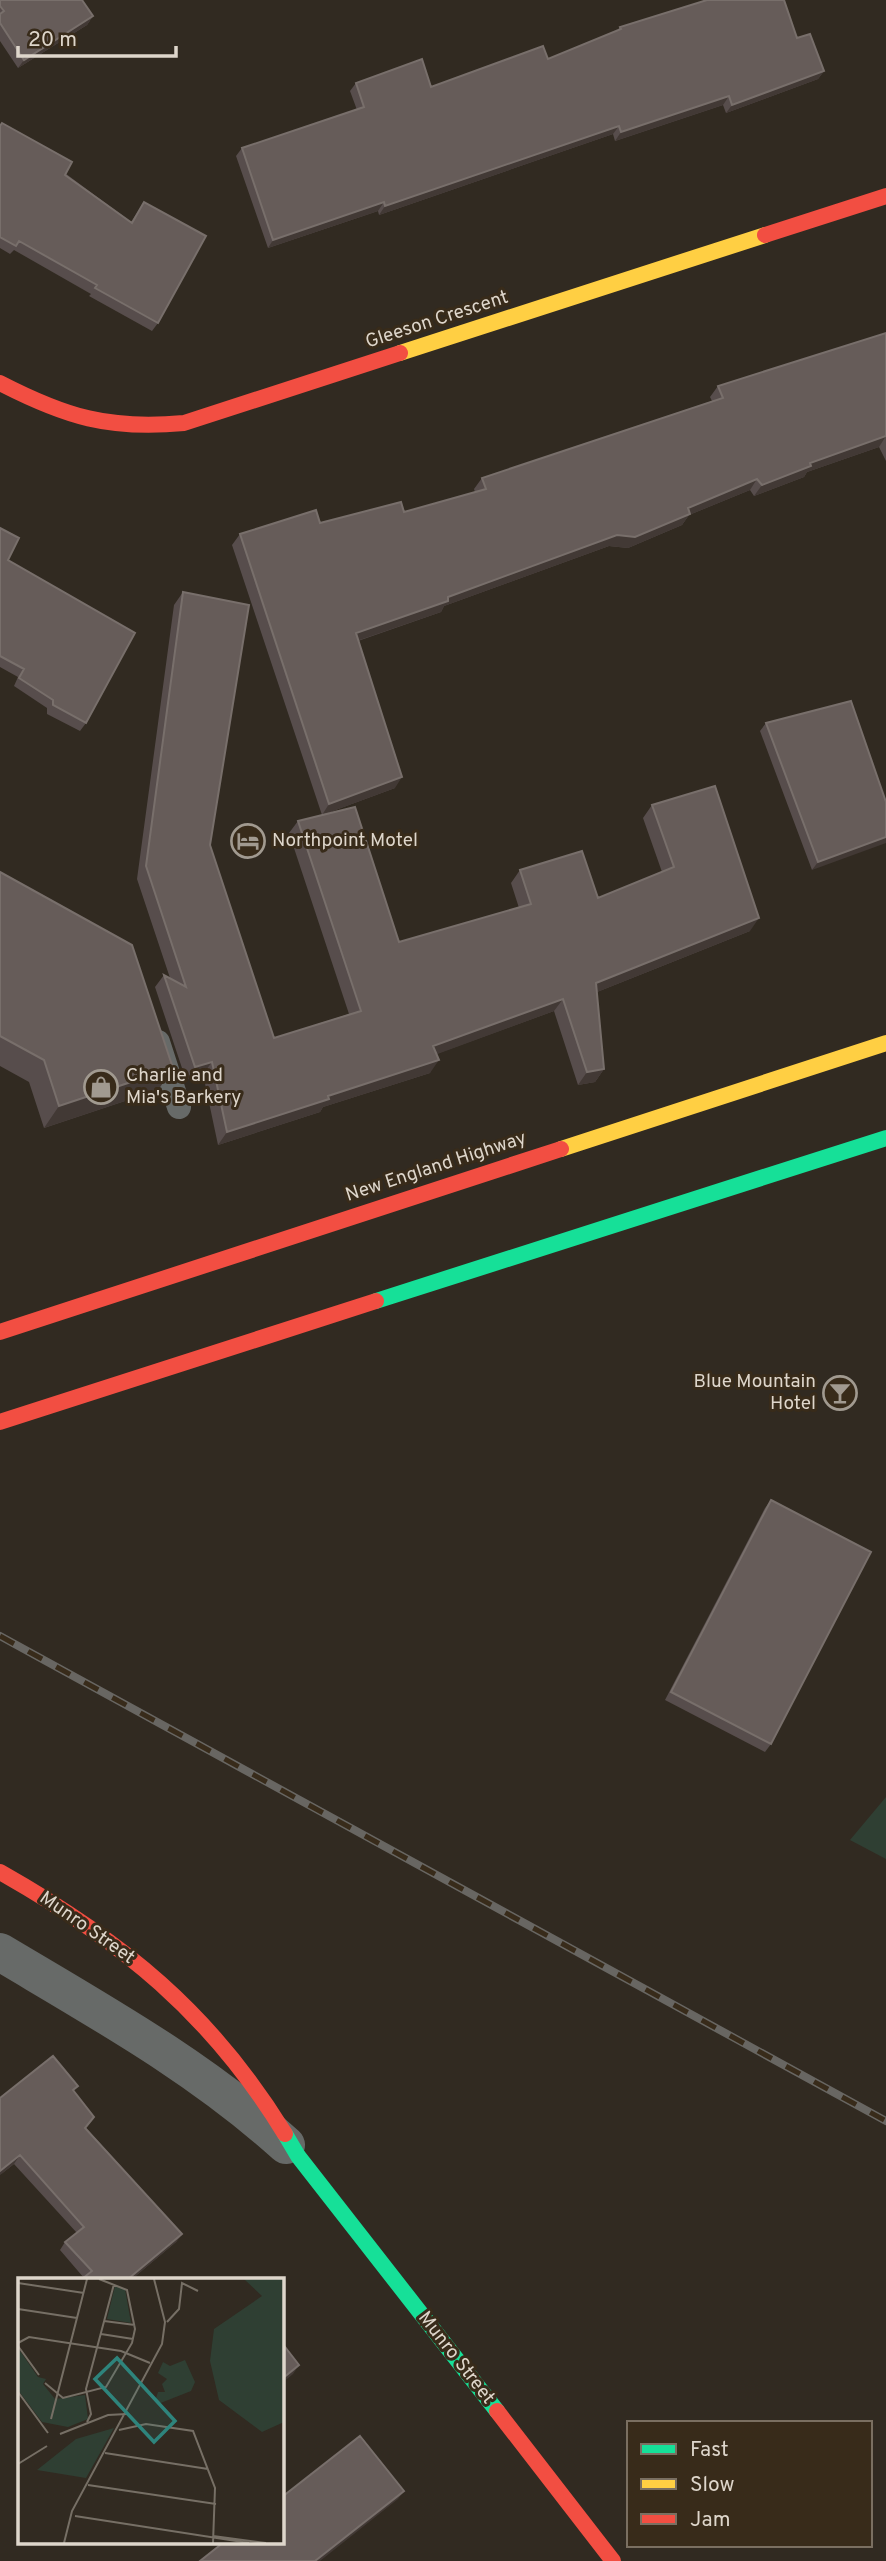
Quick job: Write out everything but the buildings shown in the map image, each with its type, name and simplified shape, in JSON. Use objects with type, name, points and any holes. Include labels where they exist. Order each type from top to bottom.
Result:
[{"type":"main road","name":"Gleeson Crescent","points":[[0,383],[54,410],[87,421],[153,427],[184,423],[886,196]]},
{"type":"main road","name":"New England Highway","points":[[0,1332],[886,1043]]},
{"type":"main road","points":[[0,1422],[886,1138]]},
{"type":"main road","name":"Munro Street","points":[[0,1872],[103,1934],[150,1972],[193,2013],[232,2057],[267,2105],[298,2156],[613,2561]]},
{"type":"street","name":"Munro Street","points":[[0,1952],[166,2052],[250,2113],[298,2156]]},
{"type":"lane","points":[[150,1020],[179,1107]]},
{"type":"green space","points":[[886,1797],[886,1859],[850,1840]]},
{"type":"railway","points":[[0,1636],[886,2121]]},
{"type":"traffic: fast","points":[[376,1301],[886,1138]]},
{"type":"traffic: fast","points":[[285,2134],[298,2156],[497,2411]]},
{"type":"traffic: slow","points":[[400,353],[765,235]]},
{"type":"traffic: slow","points":[[561,1149],[886,1043]]},
{"type":"traffic: jam","points":[[765,235],[886,196]]},
{"type":"traffic: jam","points":[[0,383],[46,405],[89,418],[133,424],[184,423],[400,353]]},
{"type":"traffic: jam","points":[[0,1332],[561,1149]]},
{"type":"traffic: jam","points":[[0,1422],[376,1301]]},
{"type":"traffic: jam","points":[[0,1872],[86,1925],[160,1983],[226,2052],[257,2091],[285,2134]]},
{"type":"traffic: jam","points":[[497,2411],[613,2561]]},
{"type":"place","name":"Northpoint Motel","points":[[248,841]]},
{"type":"place","name":"Charlie and Mia's Barkery","points":[[101,1087]]},
{"type":"place","name":"Blue Mountain Hotel","points":[[840,1393]]}]
